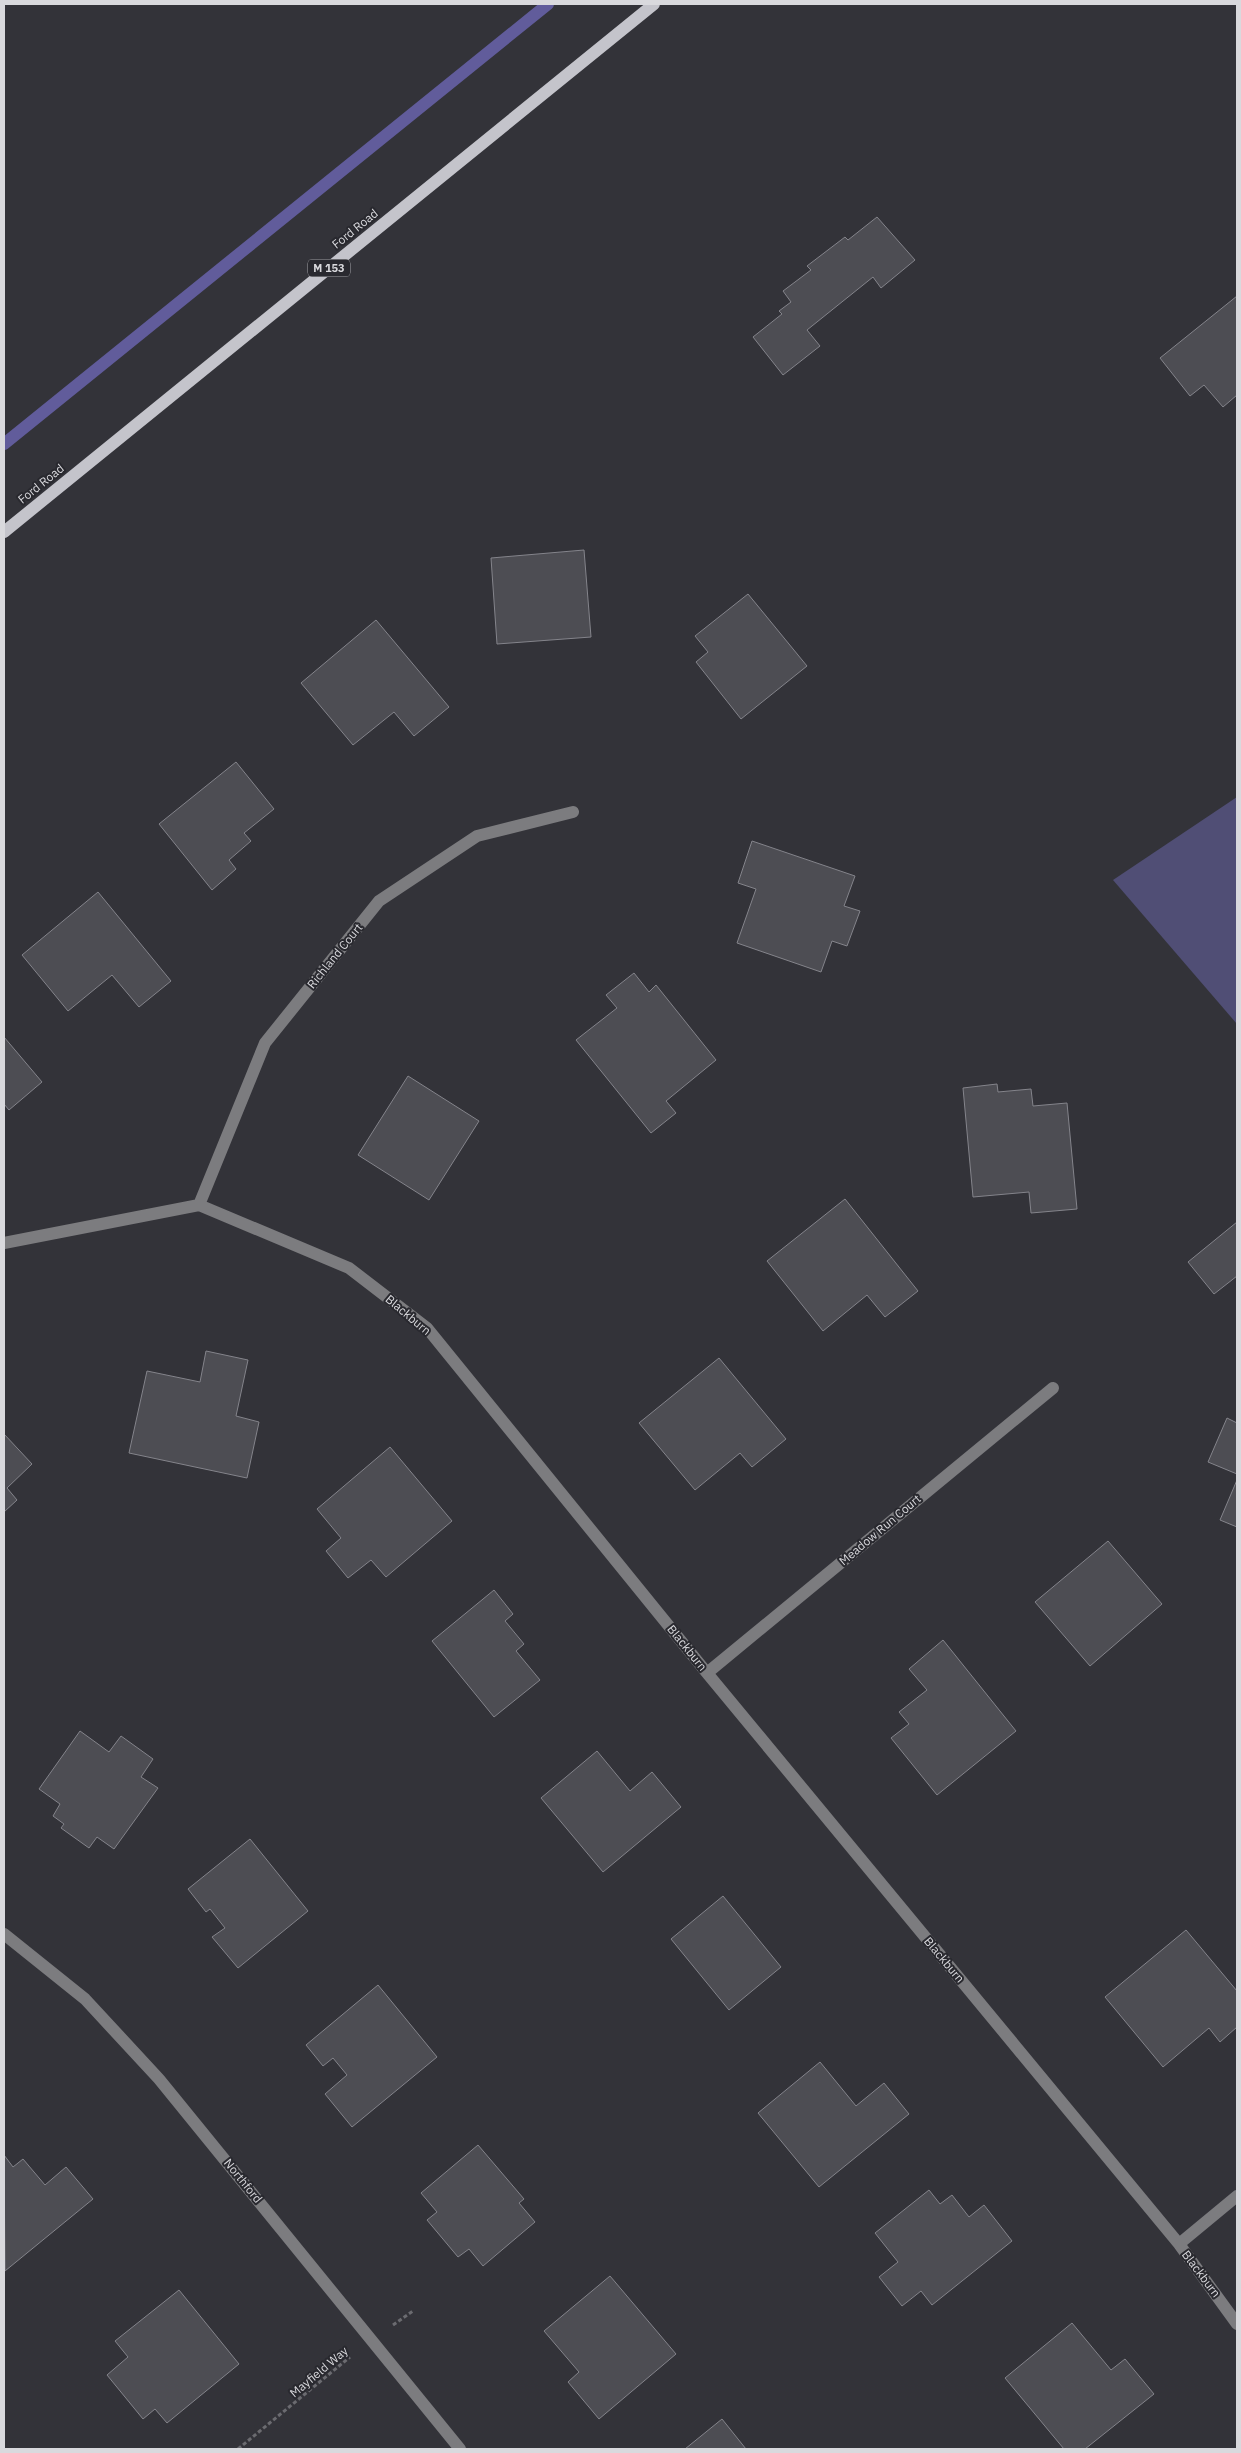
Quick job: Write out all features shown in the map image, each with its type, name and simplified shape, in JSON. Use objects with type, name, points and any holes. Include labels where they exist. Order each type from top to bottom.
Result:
[{"type":"main road","name":"Ford Road","points":[[4,532],[654,4]]},
{"type":"street","name":"Richland Court","points":[[199,1205],[265,1043],[379,901],[477,836],[574,812]]},
{"type":"street","points":[[4,1243],[199,1205]]},
{"type":"street","name":"Blackburn","points":[[199,1205],[349,1268],[427,1328],[707,1673],[1179,2244],[1237,2324]]},
{"type":"street","name":"Meadow Run Court","points":[[707,1673],[1053,1388]]},
{"type":"street","name":"Northford","points":[[4,1934],[85,1999],[160,2079],[460,2449]]},
{"type":"street","points":[[1179,2244],[1237,2196]]},
{"type":"path","name":"Mayfield Way","points":[[238,2449],[371,2339],[413,2311]]},
{"type":"shaded area","points":[[1237,797],[1237,1024],[1113,880]]},
{"type":"building","points":[[877,217],[915,260],[881,288],[873,277],[807,330],[820,346],[783,375],[753,337],[782,314],[779,311],[791,302],[783,291],[811,270],[807,266],[845,237],[848,240]]},
{"type":"building","points":[[1237,296],[1237,395],[1223,407],[1204,385],[1190,396],[1160,358]]},
{"type":"building","points":[[584,550],[591,637],[497,644],[491,558]]},
{"type":"building","points":[[748,594],[807,666],[741,719],[696,662],[708,652],[695,636]]},
{"type":"building","points":[[376,620],[449,707],[414,736],[394,712],[353,745],[301,683]]},
{"type":"building","points":[[236,762],[274,809],[244,833],[251,841],[229,860],[236,869],[212,890],[159,824]]},
{"type":"building","points":[[752,841],[855,876],[844,906],[860,911],[847,946],[832,941],[821,972],[737,943],[756,889],[738,883]]},
{"type":"building","points":[[98,892],[171,981],[139,1007],[112,975],[68,1011],[22,955]]},
{"type":"building","points":[[634,973],[649,992],[656,985],[716,1060],[666,1101],[676,1113],[651,1133],[576,1040],[617,1008],[606,995]]},
{"type":"building","points":[[4,1037],[42,1082],[9,1110],[4,1104]]},
{"type":"building","points":[[408,1076],[479,1121],[429,1200],[358,1155]]},
{"type":"building","points":[[997,1084],[998,1092],[1031,1089],[1033,1106],[1067,1103],[1077,1209],[1031,1213],[1029,1192],[973,1197],[963,1088]]},
{"type":"building","points":[[845,1199],[918,1291],[885,1317],[867,1295],[823,1331],[767,1261]]},
{"type":"building","points":[[1237,1222],[1237,1276],[1214,1294],[1188,1262]]},
{"type":"building","points":[[206,1351],[248,1360],[236,1416],[259,1422],[247,1478],[129,1453],[147,1371],[200,1382]]},
{"type":"building","points":[[719,1358],[786,1439],[752,1467],[740,1453],[695,1490],[639,1423]]},
{"type":"building","points":[[1227,1418],[1237,1423],[1237,1474],[1208,1462]]},
{"type":"building","points":[[4,1434],[32,1464],[7,1488],[17,1500],[4,1512]]},
{"type":"building","points":[[390,1447],[452,1521],[386,1577],[371,1560],[348,1578],[326,1551],[341,1538],[317,1509]]},
{"type":"building","points":[[1237,1480],[1237,1527],[1220,1520]]},
{"type":"building","points":[[1108,1541],[1162,1604],[1090,1666],[1035,1602]]},
{"type":"building","points":[[494,1590],[513,1614],[505,1621],[524,1644],[516,1651],[540,1680],[494,1717],[432,1641]]},
{"type":"building","points":[[943,1640],[1016,1731],[937,1795],[891,1738],[909,1724],[899,1712],[927,1690],[909,1669]]},
{"type":"building","points":[[80,1731],[109,1752],[121,1736],[153,1759],[141,1777],[158,1788],[114,1849],[97,1837],[89,1848],[61,1828],[64,1824],[53,1816],[60,1804],[39,1789]]},
{"type":"building","points":[[597,1751],[630,1791],[652,1772],[681,1807],[603,1872],[541,1798]]},
{"type":"building","points":[[250,1839],[308,1911],[238,1968],[212,1937],[225,1928],[210,1909],[206,1912],[188,1889]]},
{"type":"building","points":[[723,1896],[781,1967],[729,2010],[671,1939]]},
{"type":"building","points":[[1186,1930],[1237,1991],[1237,2027],[1220,2042],[1209,2028],[1163,2067],[1105,1997]]},
{"type":"building","points":[[378,1985],[437,2057],[352,2127],[325,2094],[347,2075],[333,2058],[323,2066],[306,2045]]},
{"type":"building","points":[[820,2062],[856,2106],[884,2083],[909,2114],[819,2187],[758,2113]]},
{"type":"building","points":[[478,2145],[524,2199],[519,2203],[535,2222],[483,2266],[469,2249],[458,2257],[427,2220],[437,2212],[421,2193]]},
{"type":"building","points":[[4,2155],[13,2167],[23,2159],[45,2185],[66,2167],[93,2199],[5,2271]]},
{"type":"building","points":[[929,2190],[940,2204],[952,2195],[969,2217],[984,2205],[1012,2241],[932,2305],[921,2291],[902,2306],[879,2277],[898,2262],[875,2233]]},
{"type":"building","points":[[610,2276],[676,2354],[599,2419],[568,2382],[579,2372],[544,2331]]},
{"type":"building","points":[[179,2290],[239,2364],[167,2423],[155,2409],[143,2419],[107,2375],[128,2357],[115,2341]]},
{"type":"building","points":[[1072,2323],[1111,2370],[1125,2359],[1154,2394],[1085,2449],[1064,2449],[1005,2378]]},
{"type":"building","points":[[722,2419],[746,2449],[685,2449]]},
{"type":"waterway","points":[[4,444],[548,4]]}]
